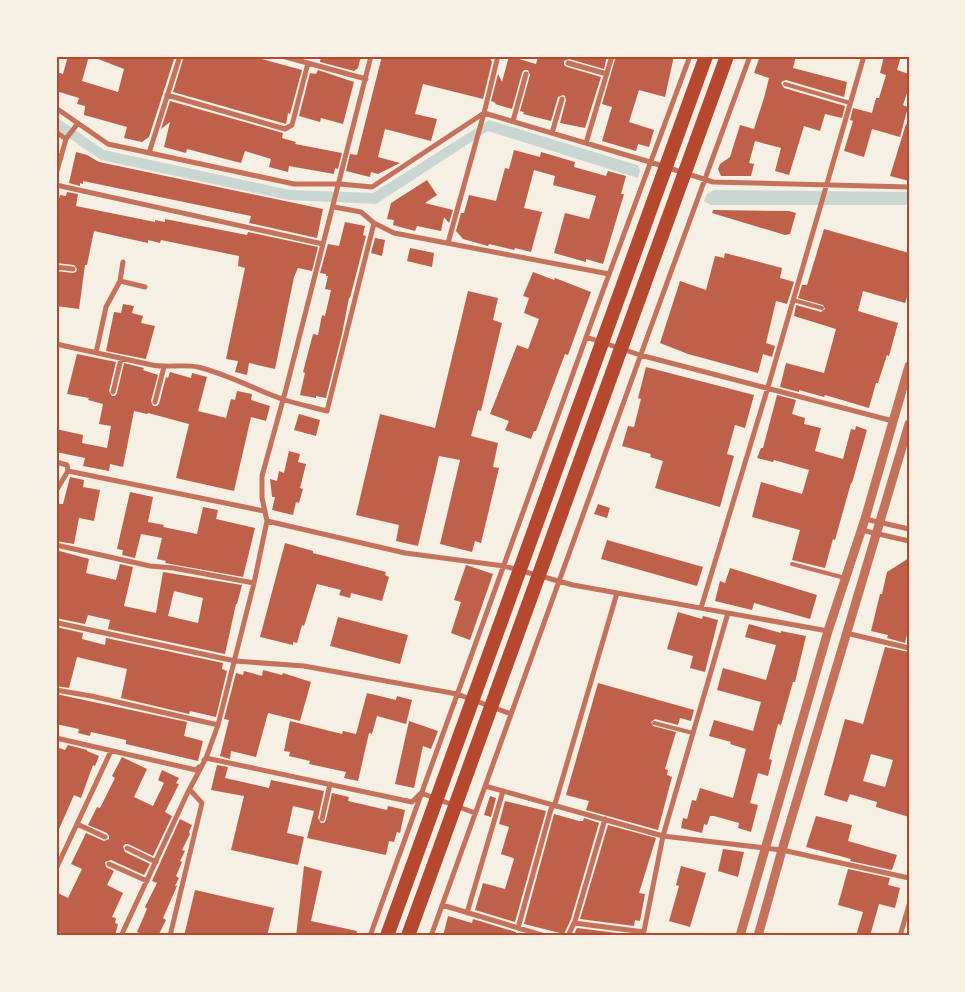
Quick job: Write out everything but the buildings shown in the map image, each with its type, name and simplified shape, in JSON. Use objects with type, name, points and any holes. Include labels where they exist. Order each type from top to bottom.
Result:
[{"type":"highway","points":[[387,936],[706,56]]},
{"type":"highway","points":[[408,936],[727,56]]},
{"type":"street","points":[[149,153],[180,56]]},
{"type":"street","points":[[282,56],[366,79]]},
{"type":"street","points":[[121,936],[206,758],[218,725],[268,520],[264,511],[262,476],[340,184],[371,56]]},
{"type":"street","points":[[448,243],[498,56]]},
{"type":"street","points":[[586,143],[612,56]]},
{"type":"street","points":[[370,936],[586,337],[690,56]]},
{"type":"street","points":[[431,936],[640,355],[750,56]]},
{"type":"street","points":[[701,608],[768,388],[864,56]]},
{"type":"street","points":[[168,95],[285,129],[292,125],[308,63]]},
{"type":"street","points":[[568,63],[607,74]]},
{"type":"street","points":[[513,121],[526,74]]},
{"type":"street","points":[[552,133],[562,99]]},
{"type":"street","points":[[56,108],[77,125],[108,144],[294,184],[340,184],[372,187],[484,113],[650,162],[705,181],[825,187],[909,187]]},
{"type":"street","points":[[56,174],[66,139],[77,125]]},
{"type":"street","points":[[56,132],[66,139]]},
{"type":"street","points":[[56,185],[324,244]]},
{"type":"street","points":[[334,205],[361,212],[374,224],[394,233],[609,274]]},
{"type":"street","points":[[56,344],[164,367],[188,365],[210,370],[283,399],[327,411],[374,224]]},
{"type":"street","points":[[96,353],[106,307],[120,282],[124,262]]},
{"type":"street","points":[[56,267],[74,269]]},
{"type":"street","points":[[120,282],[145,288]]},
{"type":"street","points":[[586,337],[640,355],[893,421]]},
{"type":"street","points":[[112,392],[120,359]]},
{"type":"street","points":[[740,936],[828,631],[865,519],[909,366]]},
{"type":"street","points":[[155,402],[164,367]]},
{"type":"street","points":[[758,936],[909,424]]},
{"type":"street","points":[[56,462],[68,465],[68,470],[56,491]]},
{"type":"street","points":[[68,470],[264,511]]},
{"type":"street","points":[[865,519],[909,529]]},
{"type":"street","points":[[268,520],[405,553],[504,566],[559,581],[617,593],[828,631]]},
{"type":"street","points":[[861,530],[909,541]]},
{"type":"street","points":[[56,545],[150,566],[174,568],[254,583]]},
{"type":"street","points":[[518,928],[551,809],[555,804],[617,593]]},
{"type":"street","points":[[574,923],[644,934],[663,836],[728,613]]},
{"type":"street","points":[[57,624],[235,661],[304,666],[457,694],[511,714]]},
{"type":"street","points":[[846,633],[909,648]]},
{"type":"street","points":[[56,690],[91,696],[218,725]]},
{"type":"street","points":[[56,738],[196,770],[206,758]]},
{"type":"street","points":[[56,869],[111,751]]},
{"type":"street","points":[[206,758],[412,802],[422,793]]},
{"type":"street","points":[[322,819],[330,784]]},
{"type":"street","points":[[485,786],[555,804],[663,836],[765,847],[909,878]]},
{"type":"street","points":[[170,936],[202,803],[190,790]]},
{"type":"street","points":[[467,913],[503,791]]},
{"type":"street","points":[[422,793],[476,812]]},
{"type":"street","points":[[568,936],[574,923],[605,819]]},
{"type":"street","points":[[77,824],[105,837]]},
{"type":"street","points":[[127,848],[156,862]]},
{"type":"street","points":[[109,864],[147,881]]},
{"type":"street","points":[[900,936],[909,904]]},
{"type":"street","points":[[442,905],[545,936]]},
{"type":"lane","points":[[785,84],[850,103]]},
{"type":"lane","points":[[793,300],[822,308]]},
{"type":"lane","points":[[792,564],[845,578]]},
{"type":"lane","points":[[654,722],[693,733]]},
{"type":"shaded area","points":[[56,117],[104,150],[290,190],[373,193],[489,120],[637,165],[640,170],[638,178],[488,131],[376,204],[289,200],[101,160],[56,129]]},
{"type":"shaded area","points":[[714,190],[909,192],[909,205],[711,205],[704,201],[707,194]]}]
